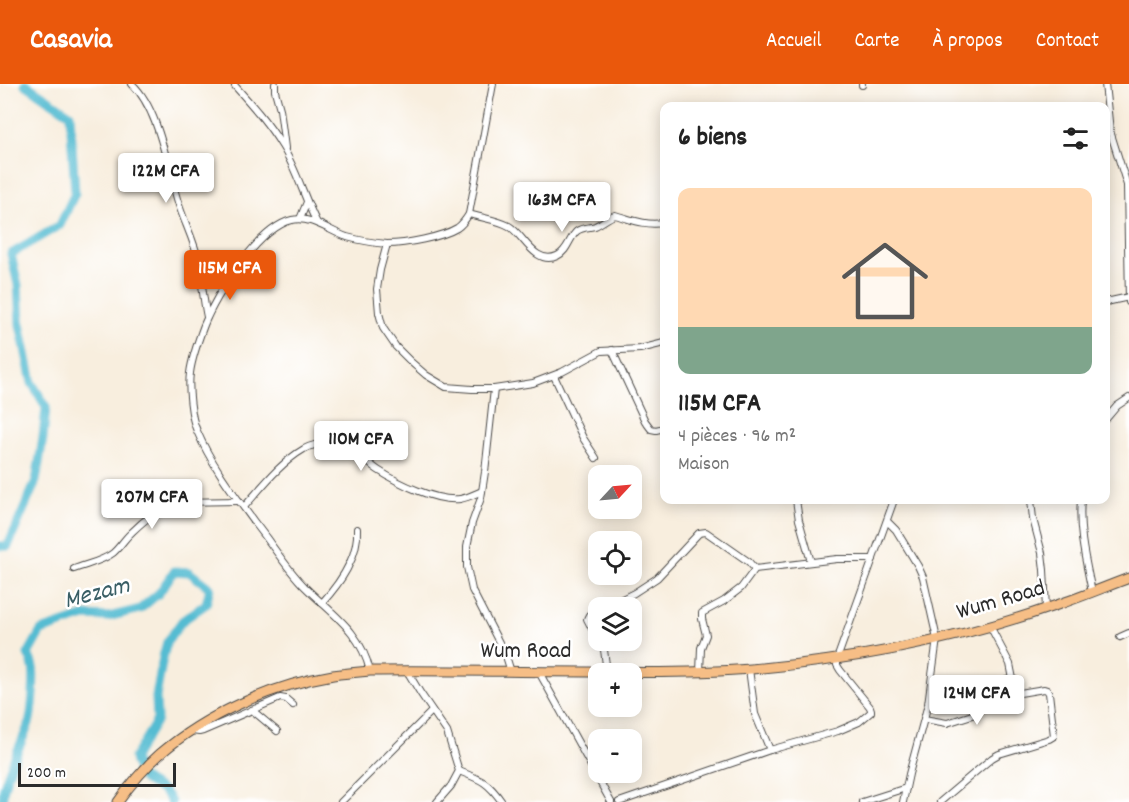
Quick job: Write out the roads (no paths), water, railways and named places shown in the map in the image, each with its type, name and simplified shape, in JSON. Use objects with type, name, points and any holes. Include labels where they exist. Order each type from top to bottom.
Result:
[{"type":"highway","name":"Wum Road","points":[[642,672],[749,669],[837,659],[990,626],[1046,609],[1129,578]]},
{"type":"highway","name":"Wum Road","points":[[118,802],[126,790],[160,754],[191,731],[221,713],[277,689],[334,675],[370,671],[588,672]]},
{"type":"street","points":[[132,84],[143,97],[159,135],[178,203],[199,264],[207,317]]},
{"type":"street","points":[[275,84],[286,154]]},
{"type":"street","points":[[370,671],[367,658],[353,632],[304,586],[282,561],[239,501],[196,430],[190,374],[196,345],[207,317],[239,265],[259,240],[279,226],[300,219],[317,223],[347,237],[387,244],[436,236],[464,222],[469,214],[493,84]]},
{"type":"street","points":[[1105,84],[1107,102]]},
{"type":"street","points":[[235,86],[259,114],[286,154],[317,223]]},
{"type":"street","points":[[1110,131],[1126,178],[1129,206],[1129,302]]},
{"type":"street","points":[[300,219],[307,202]]},
{"type":"street","points":[[469,214],[508,225],[532,250],[549,258],[560,255],[580,229],[596,226],[612,216],[618,215],[647,224],[660,223]]},
{"type":"street","points":[[387,244],[377,289],[383,328],[396,347],[426,375],[446,387],[494,389],[533,383],[554,376],[601,351],[640,349],[660,344]]},
{"type":"street","points":[[1110,301],[1129,297]]},
{"type":"street","points":[[612,350],[645,420],[651,429],[660,429]]},
{"type":"street","points":[[554,376],[583,438],[596,458]]},
{"type":"street","points":[[494,389],[482,491],[467,546],[469,578],[472,590],[512,672]]},
{"type":"street","points":[[1110,414],[1129,398]]},
{"type":"street","points":[[244,507],[281,467],[305,449],[320,444],[338,445],[351,449],[377,470],[428,495],[460,499],[482,491]]},
{"type":"street","points":[[74,569],[113,553],[139,525],[171,504],[239,501]]},
{"type":"street","points":[[797,504],[811,562]]},
{"type":"street","points":[[619,802],[770,750],[838,731],[859,722],[871,712],[870,707],[840,670],[837,659],[893,504]]},
{"type":"street","points":[[1031,504],[1044,570],[1046,609]]},
{"type":"street","points":[[1081,504],[1083,548],[1092,592]]},
{"type":"street","points":[[887,521],[896,530],[923,577],[937,639],[928,704],[903,802]]},
{"type":"street","points":[[322,603],[338,585],[346,569],[358,541],[357,529]]},
{"type":"street","points":[[626,597],[657,578],[702,532],[706,532],[755,569]]},
{"type":"street","points":[[700,672],[701,648],[706,635],[702,613],[741,588],[755,569],[837,559],[873,559]]},
{"type":"street","points":[[940,802],[992,758],[1054,736],[1049,693],[1044,688],[1020,693],[1015,689],[1010,664],[990,626]]},
{"type":"street","points":[[1120,637],[1129,633]]},
{"type":"street","points":[[749,669],[755,714],[770,750]]},
{"type":"street","points":[[407,671],[447,732],[459,771],[451,786],[437,802]]},
{"type":"street","points":[[539,672],[611,802]]},
{"type":"street","points":[[924,719],[947,723],[972,715],[986,692],[1001,681],[1013,678]]},
{"type":"street","points":[[191,731],[203,731],[282,698],[293,705]]},
{"type":"street","points":[[252,710],[277,731]]},
{"type":"street","points":[[341,802],[432,711]]},
{"type":"street","points":[[459,771],[477,778],[492,788],[502,802]]},
{"type":"street","points":[[862,802],[906,788]]},
{"type":"waterway","name":"Mezam","points":[[0,546],[8,546],[36,481],[46,407],[32,383],[20,324],[18,285],[11,254],[60,225],[75,193],[70,114],[25,84]]},
{"type":"waterway","name":"Mezam","points":[[3,802],[8,774],[30,719],[34,671],[28,654],[41,631],[85,616],[108,617],[140,609],[159,593],[174,571],[189,572],[210,588],[206,604],[182,621],[167,642],[156,697],[157,720],[134,758],[141,776],[162,790],[171,802]]}]
